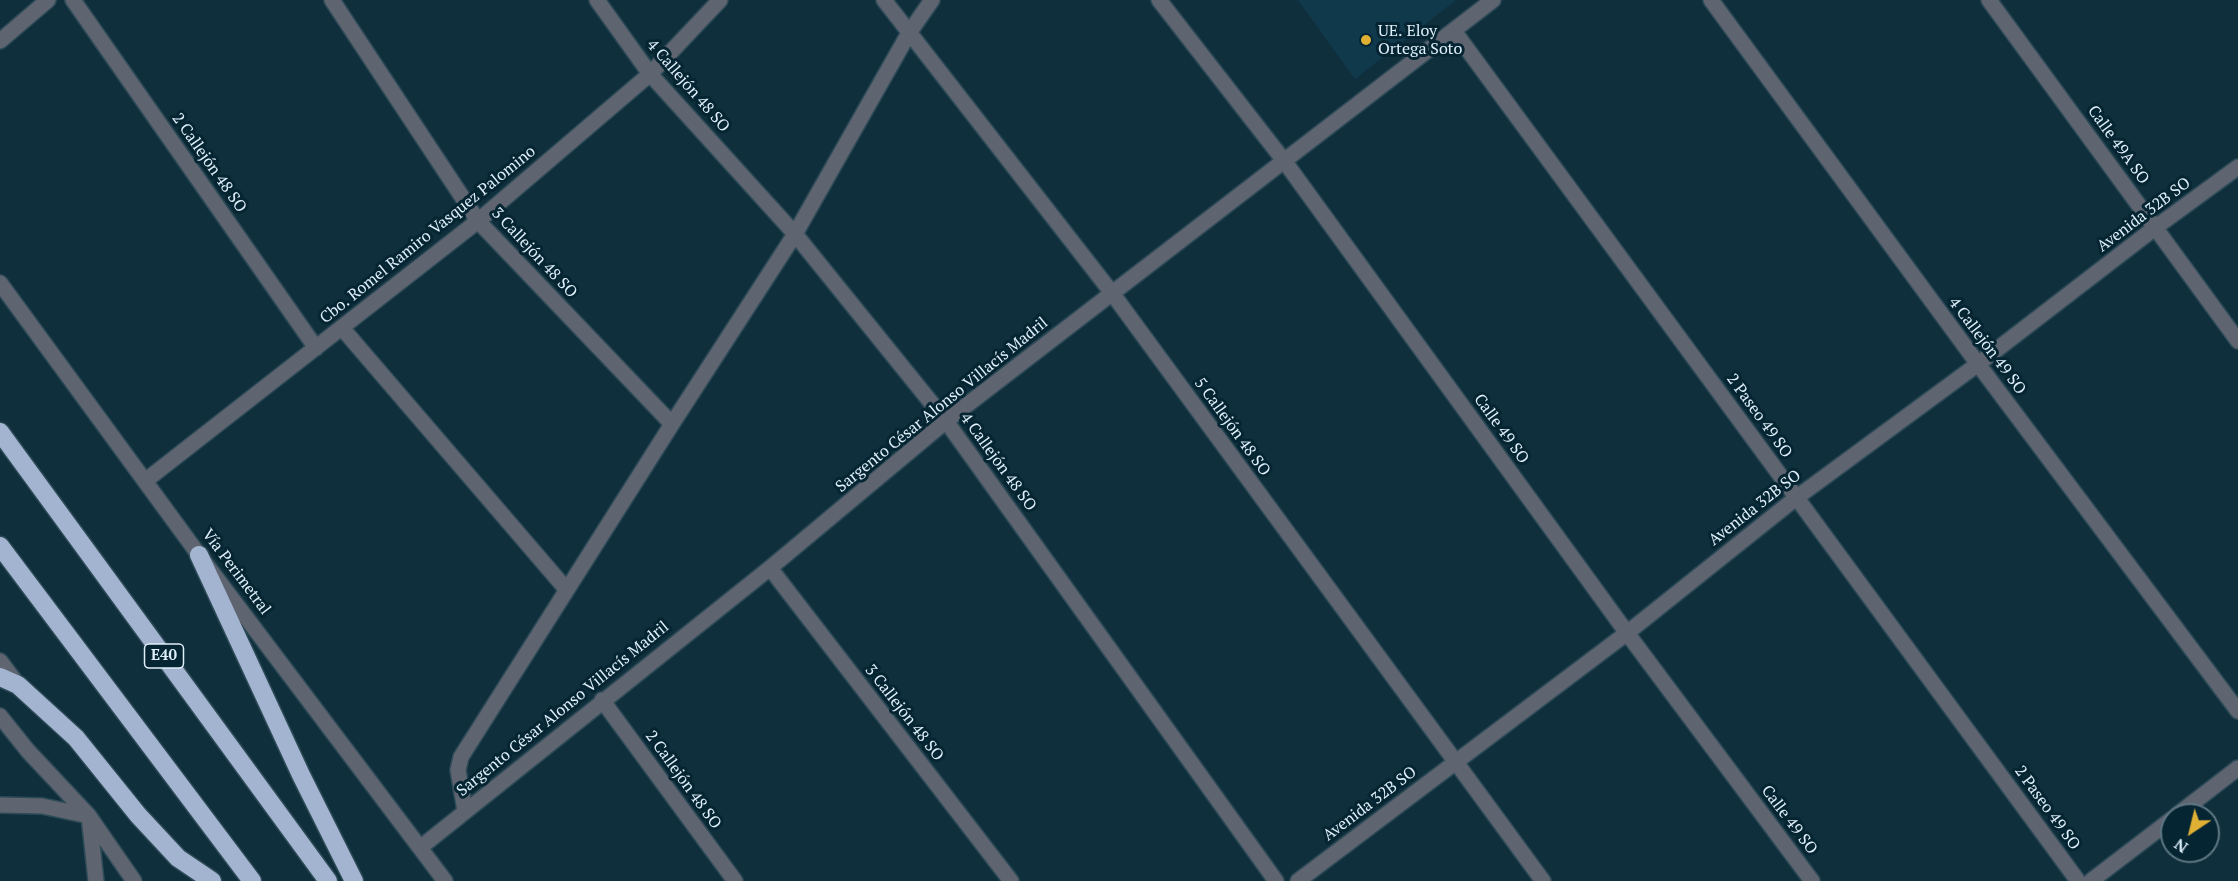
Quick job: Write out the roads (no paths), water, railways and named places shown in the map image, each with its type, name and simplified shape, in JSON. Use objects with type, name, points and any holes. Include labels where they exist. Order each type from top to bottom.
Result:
[{"type":"highway","name":"E40","points":[[0,432],[328,881]]},
{"type":"highway","points":[[0,546],[252,881]]},
{"type":"highway","points":[[199,555],[301,775],[354,881]]},
{"type":"highway","points":[[0,677],[18,685],[76,738],[138,815],[178,858],[212,881]]},
{"type":"street","points":[[0,41],[48,0]]},
{"type":"street","name":"2 Callejón 48 SO","points":[[73,0],[316,348]]},
{"type":"street","name":"3 Callejón 48 SO","points":[[332,0],[478,221],[672,424]]},
{"type":"street","name":"4 Callejón 48 SO","points":[[597,0],[650,74],[795,234],[946,421],[1276,881]]},
{"type":"street","name":"Cbo. Romel Ramiro Vasquez Palomino","points":[[145,481],[478,221],[650,74],[720,0]]},
{"type":"street","name":"5 Callejón 48 SO","points":[[885,0],[1112,293],[1543,881]]},
{"type":"street","points":[[465,811],[458,771],[461,757],[566,589],[795,234],[909,33],[932,0]]},
{"type":"street","name":"Calle 49 SO","points":[[1159,0],[1285,162],[1627,633],[1812,881]]},
{"type":"street","name":"Sargento César Alonso Villacís Madril","points":[[421,847],[770,568],[946,421],[1493,0]]},
{"type":"street","name":"4 Callejón 49 SO","points":[[1711,0],[1978,364],[2238,711]]},
{"type":"street","name":"Calle 49A SO","points":[[1989,0],[2238,340]]},
{"type":"street","name":"2 Paseo 49 SO","points":[[1454,31],[2078,881]]},
{"type":"street","name":"Avenida 32B SO","points":[[1298,881],[1627,633],[1796,498],[1978,364],[2238,167]]},
{"type":"street","name":"Vía Perimetral","points":[[0,283],[199,555],[446,881]]},
{"type":"street","points":[[342,328],[566,589]]},
{"type":"street","name":"3 Callejón 48 SO","points":[[770,568],[1011,881]]},
{"type":"street","points":[[0,661],[18,685]]},
{"type":"street","name":"2 Callejón 48 SO","points":[[602,700],[735,881]]},
{"type":"street","points":[[0,716],[27,751],[89,816],[134,881]]},
{"type":"street","points":[[2193,803],[2237,769]]},
{"type":"street","points":[[0,806],[42,806],[89,816]]},
{"type":"street","points":[[89,816],[96,881]]},
{"type":"street","points":[[2091,881],[2160,828]]},
{"type":"place","name":"UE. Eloy Ortega Soto","points":[[1366,40]]}]
